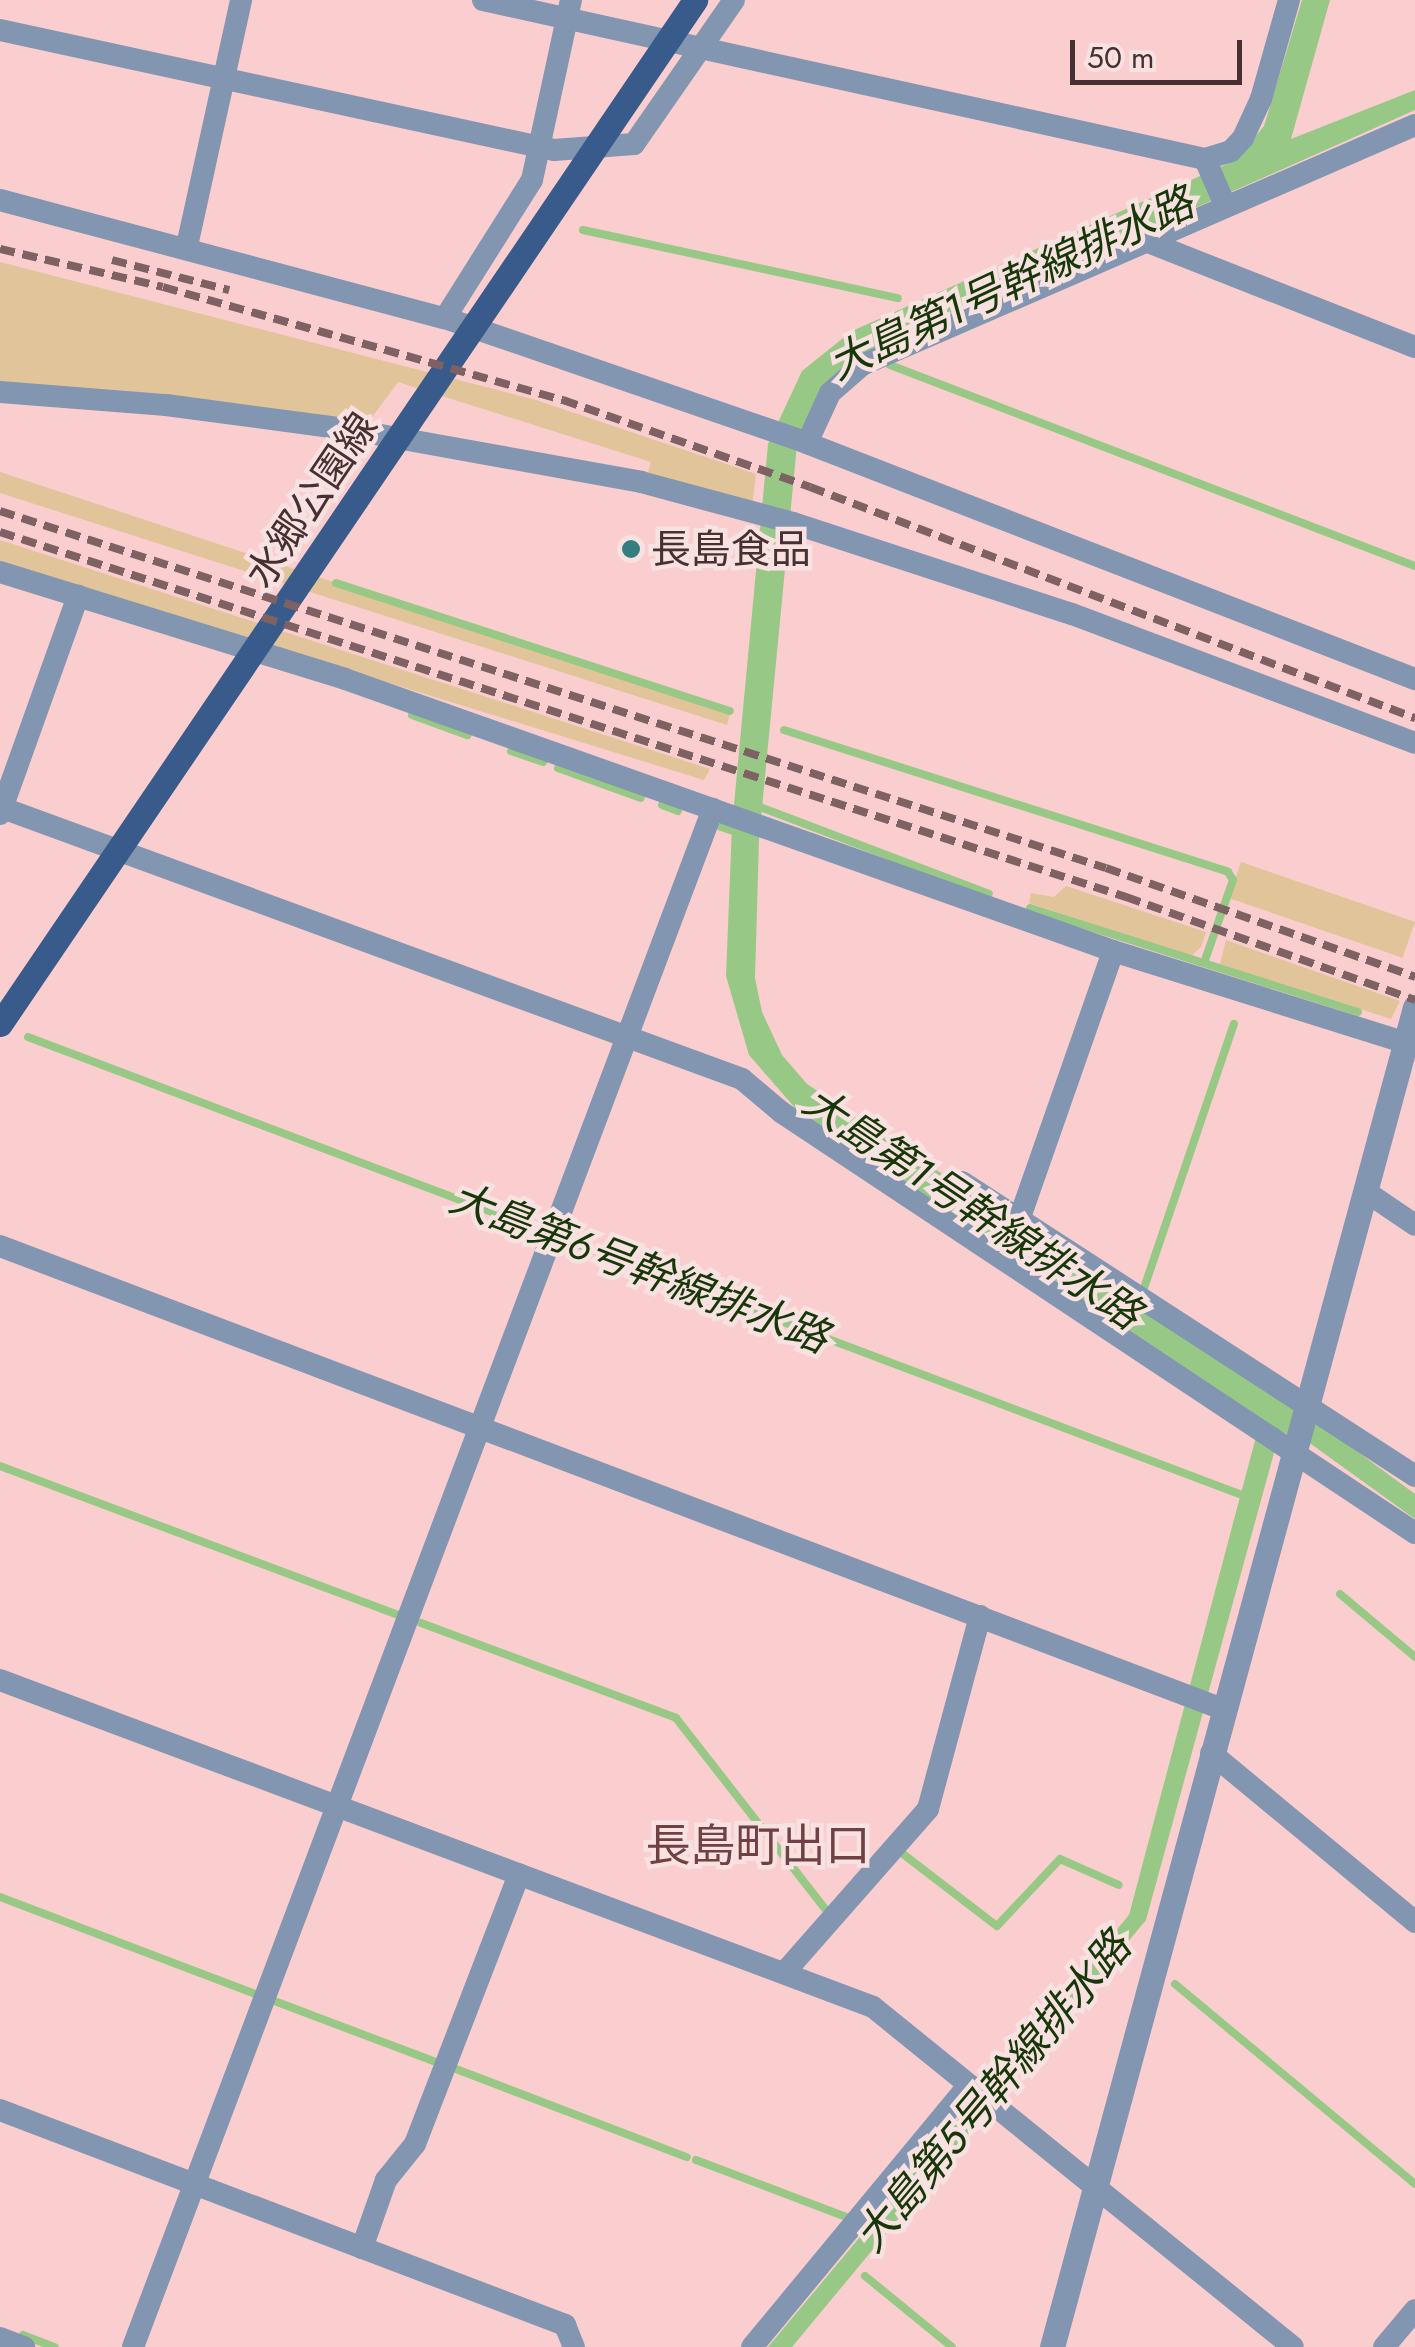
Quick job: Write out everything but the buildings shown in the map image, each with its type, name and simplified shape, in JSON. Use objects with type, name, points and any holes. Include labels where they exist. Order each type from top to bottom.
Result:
[{"type":"main road","name":"水郷公園線","points":[[0,1024],[690,5]]},
{"type":"street","points":[[188,246],[241,0]]},
{"type":"street","points":[[483,0],[569,9],[696,47],[1207,163],[1231,151],[1242,138],[1261,99],[1289,0]]},
{"type":"street","points":[[0,30],[540,147],[634,144],[696,47],[734,0]]},
{"type":"street","points":[[445,318],[532,180],[569,9]]},
{"type":"street","points":[[803,441],[830,393],[862,365],[1223,202],[1415,125]]},
{"type":"street","points":[[1207,163],[1223,202]]},
{"type":"street","points":[[0,200],[188,246],[445,318],[532,353],[803,441],[1415,679]]},
{"type":"street","points":[[1143,240],[1415,347]]},
{"type":"street","points":[[0,392],[166,404],[354,430],[578,468],[793,523],[1072,614],[1415,743]]},
{"type":"street","points":[[0,572],[345,679],[1407,1056]]},
{"type":"street","points":[[78,596],[1,810],[742,1079],[781,1112],[1290,1446],[1415,1533]]},
{"type":"street","points":[[133,2347],[627,1035],[721,812]]},
{"type":"street","points":[[1020,1220],[1113,950]]},
{"type":"street","points":[[1052,2347],[1211,1753],[1216,1706],[1407,1056],[1415,1007]]},
{"type":"street","points":[[962,1182],[1415,1476]]},
{"type":"street","points":[[1366,1191],[1415,1225]]},
{"type":"street","points":[[0,1246],[1216,1706]]},
{"type":"street","points":[[784,1973],[928,1808],[980,1616]]},
{"type":"street","points":[[0,1680],[873,2007],[970,2088],[1096,2183],[1293,2347]]},
{"type":"street","points":[[1211,1753],[1415,1922]]},
{"type":"street","points":[[362,2248],[386,2180],[415,2144],[519,1874]]},
{"type":"street","points":[[752,2347],[970,2088]]},
{"type":"street","points":[[0,2110],[565,2325],[574,2347]]},
{"type":"street","points":[[1384,2347],[1415,2310]]},
{"type":"street","points":[[0,2338],[24,2347]]},
{"type":"shaded area","points":[[0,262],[536,400],[756,474],[752,506],[646,479],[651,462],[398,382],[367,424],[0,388]]},
{"type":"shaded area","points":[[0,472],[730,713],[727,725],[0,493]]},
{"type":"shaded area","points":[[0,540],[710,769],[704,780],[0,563]]},
{"type":"shaded area","points":[[1241,862],[1415,922],[1403,958],[1229,898]]},
{"type":"shaded area","points":[[1066,886],[1206,932],[1201,947],[1191,956],[1029,903],[1031,893],[1054,897]]},
{"type":"shaded area","points":[[1226,940],[1400,1001],[1391,1019],[1220,964]]},
{"type":"water","points":[[1302,0],[1330,0],[1291,139],[1415,90],[1415,110],[852,361],[798,434],[759,839],[755,978],[762,1012],[782,1055],[807,1084],[1328,1430],[1415,1494],[1415,1519],[1311,1444],[1280,1431],[1146,1920],[792,2347],[768,2347],[1129,1915],[1261,1418],[796,1109],[749,1055],[726,976],[732,826],[768,444],[802,371],[852,331],[1236,160],[1264,126]]},
{"type":"waterway","name":"大島第1号幹線排水路","points":[[583,230],[898,298]]},
{"type":"waterway","name":"大島第1号幹線排水路","points":[[890,365],[1415,566]]},
{"type":"waterway","points":[[336,583],[730,711]]},
{"type":"waterway","points":[[412,715],[467,735]]},
{"type":"waterway","points":[[784,730],[1228,872],[1233,880],[1204,963]]},
{"type":"waterway","points":[[511,751],[543,762]]},
{"type":"waterway","points":[[558,768],[641,798]]},
{"type":"waterway","points":[[662,805],[678,811]]},
{"type":"waterway","points":[[755,805],[989,894]]},
{"type":"waterway","points":[[721,827],[740,833]]},
{"type":"waterway","points":[[1030,908],[1358,1012]]},
{"type":"waterway","name":"大島第1号幹線排水路","points":[[1144,1288],[1234,1024]]},
{"type":"waterway","name":"大島第6号幹線排水路","points":[[28,1037],[1250,1498]]},
{"type":"waterway","points":[[0,1466],[399,1615]]},
{"type":"waterway","points":[[1340,1594],[1415,1657]]},
{"type":"waterway","points":[[421,1623],[676,1718],[825,1909]]},
{"type":"waterway","points":[[903,1854],[997,1926],[1060,1859],[1119,1885]]},
{"type":"waterway","points":[[0,1897],[256,1994]]},
{"type":"waterway","points":[[1175,1984],[1415,2184]]},
{"type":"waterway","points":[[277,2002],[436,2062]]},
{"type":"waterway","points":[[456,2069],[687,2157]]},
{"type":"waterway","name":"大島第5号幹線排水路","points":[[696,2160],[846,2217]]},
{"type":"waterway","points":[[865,2276],[952,2347]]},
{"type":"waterway","points":[[23,2335],[55,2347]]},
{"type":"railway","points":[[0,249],[163,287],[563,400],[810,487],[1415,718]]},
{"type":"railway","points":[[112,260],[229,290]]},
{"type":"railway","points":[[0,511],[1106,868],[1415,977]]},
{"type":"railway","points":[[0,532],[1126,897],[1415,1000]]},
{"type":"place","name":"長島食品","points":[[631,549]]},
{"type":"district","name":"長島町出口","points":[[758,1846]]}]
